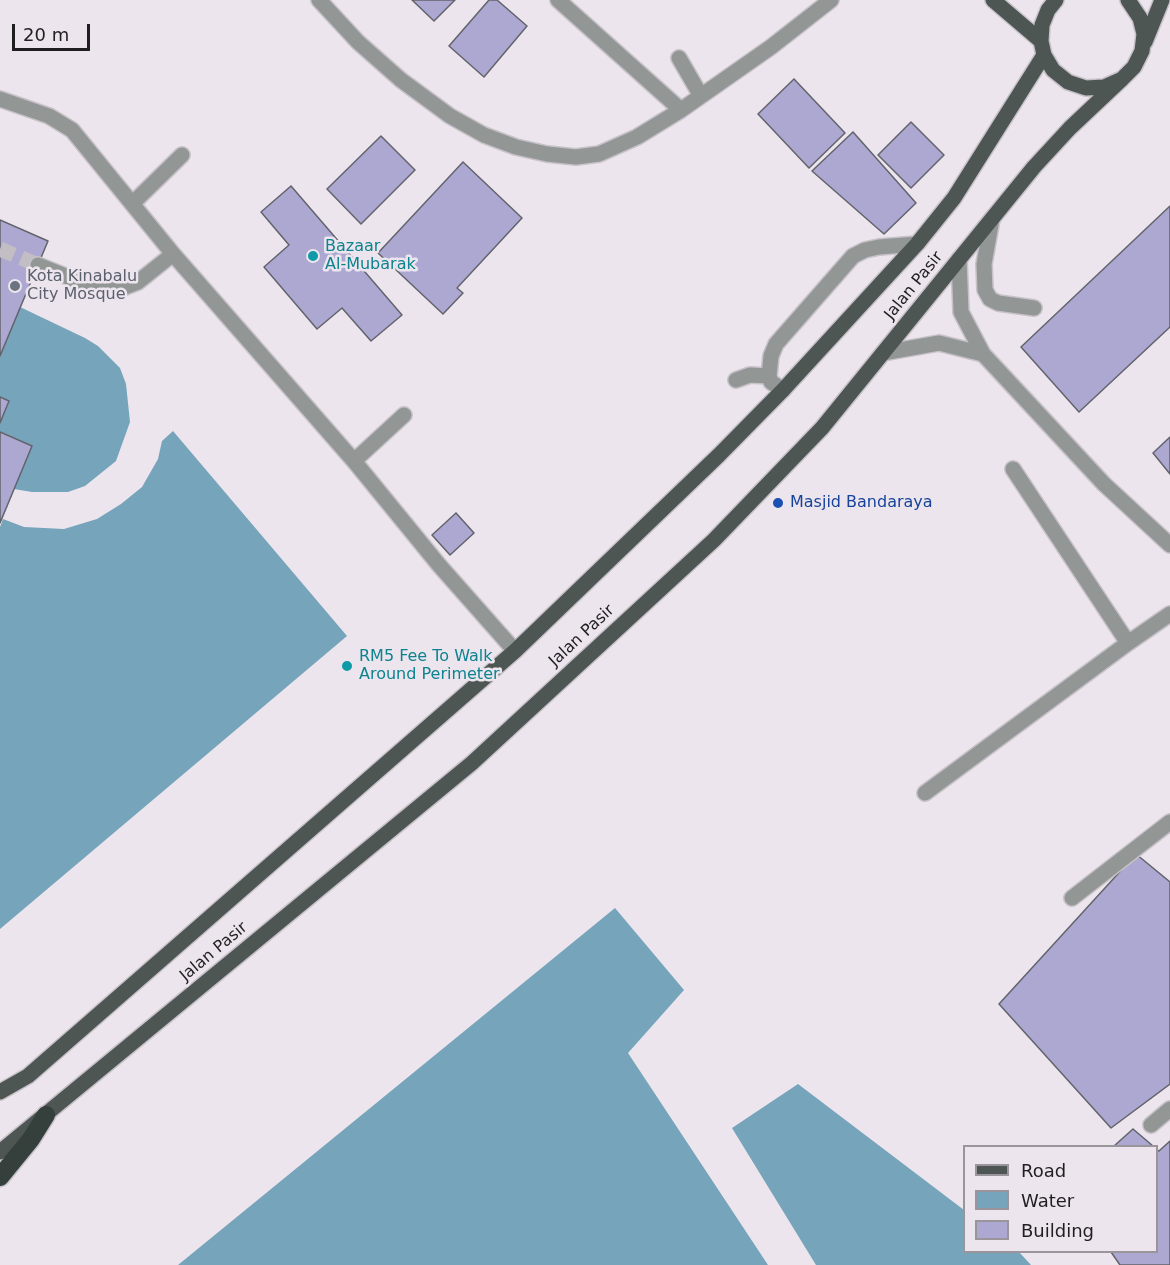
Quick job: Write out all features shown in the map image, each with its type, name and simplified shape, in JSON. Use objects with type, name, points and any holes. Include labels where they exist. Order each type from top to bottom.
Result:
[{"type":"highway","points":[[0,1177],[31,1139],[46,1115]]},
{"type":"main road","points":[[993,0],[1042,48],[1053,70],[1068,82],[1086,88],[1104,87],[1122,79]]},
{"type":"main road","points":[[1042,48],[1042,25],[1048,10],[1056,0]]},
{"type":"main road","points":[[1128,0],[1140,18],[1144,34],[1142,51]]},
{"type":"main road","points":[[1142,51],[1162,0]]},
{"type":"main road","name":"Jalan Pasir","points":[[0,1092],[28,1076],[515,651],[719,455],[783,390],[917,244],[954,198],[1042,48]]},
{"type":"main road","name":"Jalan Pasir","points":[[0,1152],[472,763],[714,540],[822,428],[1034,167],[1070,128],[1134,67],[1142,51]]},
{"type":"street","points":[[320,0],[358,42],[401,80],[450,116],[484,135],[516,147],[576,158],[599,153],[637,137],[681,110],[771,47],[831,0]]},
{"type":"street","points":[[558,0],[681,110]]},
{"type":"street","points":[[680,58],[701,96]]},
{"type":"street","points":[[0,99],[49,116],[72,130],[173,254],[354,461],[439,565],[515,651]]},
{"type":"street","points":[[132,204],[182,155]]},
{"type":"street","points":[[992,219],[984,264],[985,291],[990,299],[999,303],[1034,308]]},
{"type":"street","points":[[783,390],[771,382],[769,376],[771,356],[776,344],[853,256],[872,249],[917,244]]},
{"type":"street","points":[[38,265],[104,291],[120,290],[138,282],[173,254]]},
{"type":"street","points":[[959,259],[961,312],[983,354],[1104,484],[1170,545]]},
{"type":"street","points":[[883,353],[939,343],[983,354]]},
{"type":"street","points":[[736,380],[750,375],[769,376]]},
{"type":"street","points":[[354,461],[404,415]]},
{"type":"street","points":[[1013,469],[1128,643]]},
{"type":"street","points":[[925,793],[1170,614]]},
{"type":"street","points":[[1072,898],[1170,822]]},
{"type":"street","points":[[1151,1125],[1170,1109]]},
{"type":"water","points":[[20,307],[98,346],[120,368],[126,384],[130,422],[116,461],[85,486],[68,492],[32,492],[14,489],[0,432],[0,423],[9,402],[0,397],[0,356]]},
{"type":"water","points":[[173,431],[347,636],[0,929],[0,527],[3,519],[24,527],[64,529],[97,519],[142,487],[158,459],[162,441]]},
{"type":"water","points":[[615,908],[684,990],[628,1053],[768,1265],[178,1265]]},
{"type":"water","points":[[798,1084],[963,1209],[963,1253],[1020,1253],[1031,1265],[816,1265],[732,1128]]},
{"type":"building","points":[[412,0],[455,0],[434,21]]},
{"type":"building","points":[[489,0],[497,0],[527,26],[484,77],[449,46]]},
{"type":"building","points":[[794,79],[845,133],[809,168],[758,114]]},
{"type":"building","points":[[911,122],[944,155],[911,188],[878,155]]},
{"type":"building","points":[[853,132],[916,203],[884,234],[812,171]]},
{"type":"building","points":[[381,136],[415,170],[361,224],[327,189]]},
{"type":"building","points":[[463,162],[522,218],[457,288],[463,293],[443,314],[378,253]]},
{"type":"building","name":"Bazaar Al-Mubarak","points":[[291,186],[402,315],[371,341],[342,308],[317,329],[264,267],[289,245],[261,212]]},
{"type":"building","points":[[1170,206],[1170,327],[1079,412],[1021,347]]},
{"type":"building","name":"Kota Kinabalu City Mosque","points":[[0,220],[48,241],[0,356]]},
{"type":"building","points":[[0,397],[9,401],[0,423]]},
{"type":"building","points":[[0,432],[32,446],[0,523]]},
{"type":"building","points":[[1170,437],[1170,474],[1153,453]]},
{"type":"building","points":[[456,513],[474,533],[450,555],[432,535]]},
{"type":"building","points":[[1136,854],[1170,882],[1170,1084],[1111,1128],[999,1004]]},
{"type":"building","points":[[1133,1129],[1152,1145],[1115,1145]]},
{"type":"building","points":[[1170,1141],[1170,1265],[1120,1265],[1112,1253],[1158,1253],[1159,1151]]},
{"type":"tunnel","points":[[0,249],[38,265]]},
{"type":"place","name":"Bazaar Al-Mubarak","points":[[313,256]]},
{"type":"place","name":"Kota Kinabalu City Mosque","points":[[15,286]]},
{"type":"place","name":"Masjid Bandaraya","points":[[778,503]]},
{"type":"place","name":"RM5 Fee To Walk Around Perimeter","points":[[347,666]]}]
